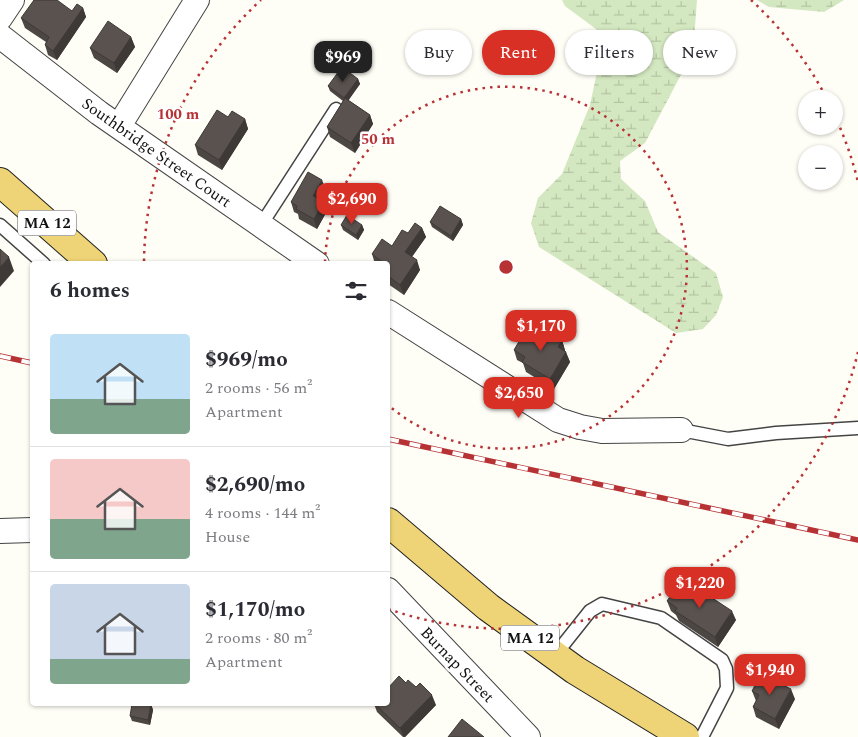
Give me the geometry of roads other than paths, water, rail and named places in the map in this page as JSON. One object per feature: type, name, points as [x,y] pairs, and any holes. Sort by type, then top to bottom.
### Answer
[{"type":"main road","name":"MA 12","points":[[0,182],[90,261]]},
{"type":"main road","name":"MA 12","points":[[390,524],[488,607],[575,670],[685,737]]},
{"type":"street","points":[[0,18],[12,0]]},
{"type":"street","points":[[119,126],[197,0]]},
{"type":"street","name":"Southbridge Street Court","points":[[0,36],[99,113],[313,261]]},
{"type":"street","points":[[390,313],[558,420],[602,431],[681,430]]},
{"type":"street","points":[[0,531],[30,530]]},
{"type":"street","name":"Burnap Street","points":[[390,592],[528,737]]},
{"type":"lane","points":[[261,225],[336,109]]},
{"type":"lane","points":[[0,225],[41,261]]},
{"type":"lane","points":[[681,430],[728,439],[776,433],[858,428]]},
{"type":"lane","points":[[555,655],[590,611],[602,604],[661,618],[722,660],[726,668],[727,688],[702,737]]},
{"type":"railway","points":[[0,356],[30,363]]},
{"type":"railway","points":[[390,439],[858,540]]}]
